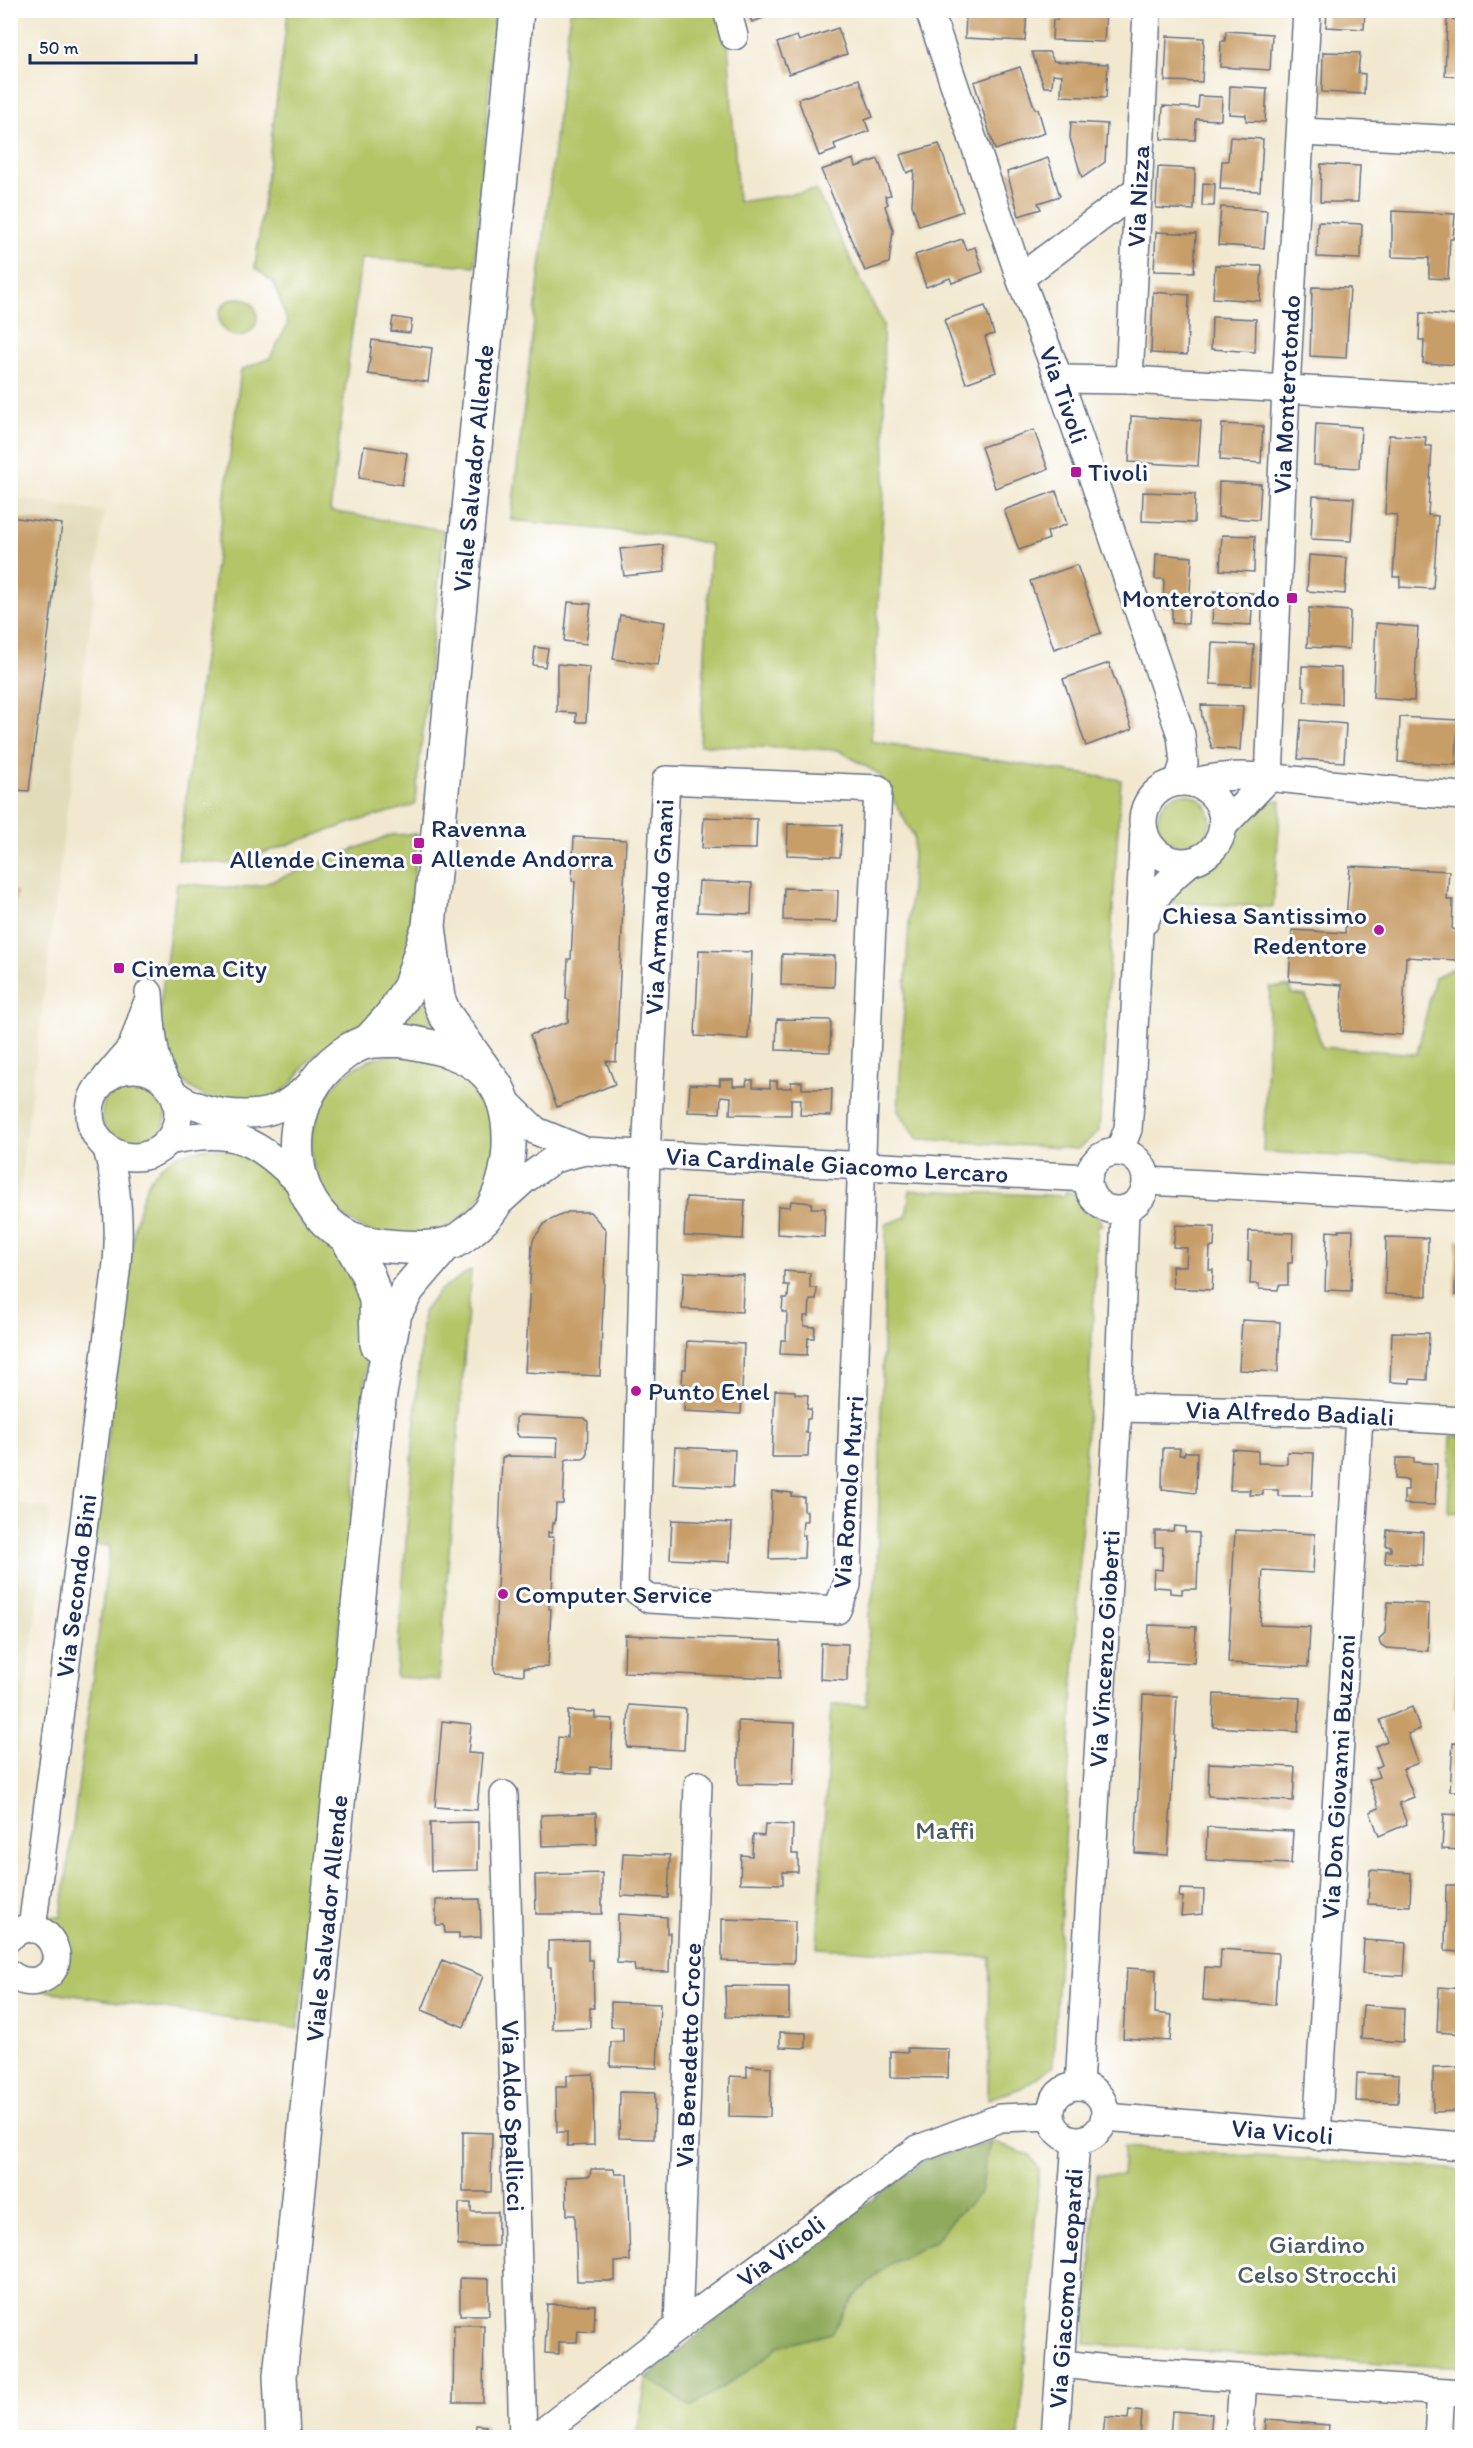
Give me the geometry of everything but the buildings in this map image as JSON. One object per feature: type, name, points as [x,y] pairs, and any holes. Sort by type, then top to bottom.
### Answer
[{"type":"main road","name":"Viale Salvador Allende","points":[[368,1042],[392,1015],[410,986],[429,926],[517,10]]},
{"type":"main road","name":"Viale Salvador Allende","points":[[429,926],[438,998],[444,1013],[486,1072]]},
{"type":"main road","points":[[399,1040],[431,1046],[460,1055],[486,1072],[504,1100],[508,1132],[507,1162],[492,1209],[463,1236],[445,1245],[411,1248],[376,1244],[346,1236],[328,1222],[314,1206],[303,1186],[295,1150],[299,1114],[315,1081],[347,1051],[368,1042],[399,1040]]},
{"type":"main road","name":"Viale Salvador Allende","points":[[346,1236],[368,1275],[376,1300],[379,1399]]},
{"type":"main road","name":"Viale Salvador Allende","points":[[283,2438],[280,2376],[379,1399],[395,1313],[408,1288],[445,1245]]},
{"type":"street","name":"Via Tivoli","points":[[929,10],[1020,278],[1059,379],[1181,735],[1186,783]]},
{"type":"street","name":"Via Nizza","points":[[1129,380],[1147,10]]},
{"type":"street","name":"Via Monterotondo","points":[[1269,778],[1286,389],[1307,10]]},
{"type":"street","points":[[1301,132],[1462,140]]},
{"type":"street","points":[[1020,278],[1137,190]]},
{"type":"street","points":[[1059,379],[1129,380],[1462,399]]},
{"type":"street","points":[[1119,1152],[1128,1129],[1145,809],[1150,799],[1167,785],[1211,777],[1269,778],[1462,796]]},
{"type":"street","points":[[1223,826],[1269,778]]},
{"type":"street","name":"Via Armando Gnani","points":[[646,1155],[666,780],[878,789],[863,1166]]},
{"type":"street","points":[[1140,933],[1152,900],[1162,886],[1190,862],[1202,857],[1212,849],[1220,839],[1223,826],[1219,804],[1213,795],[1186,783]]},
{"type":"street","points":[[1144,831],[1156,852],[1166,858],[1190,862]]},
{"type":"street","points":[[164,1145],[175,1130],[178,1116],[177,1103],[153,1046],[149,993],[132,1047],[97,1088],[91,1100],[89,1114],[98,1139],[107,1149],[120,1155],[134,1157],[148,1155],[164,1145],[201,1134],[231,1137],[257,1145],[278,1161],[303,1186]]},
{"type":"street","points":[[106,1078],[127,1070],[149,1072],[162,1079],[172,1090],[193,1105],[220,1112],[247,1114],[277,1109],[315,1081]]},
{"type":"street","name":"Via Cardinale Giacomo Lercaro","points":[[504,1100],[536,1131],[585,1151],[1088,1178]]},
{"type":"street","name":"Via Secondo Bini","points":[[21,1933],[119,1241],[137,1176],[164,1145]]},
{"type":"street","name":"Via Secondo Bini","points":[[107,1149],[116,1178],[119,1241]]},
{"type":"street","name":"Via Cardinale Giacomo Lercaro","points":[[492,1209],[524,1180],[555,1159],[585,1151]]},
{"type":"street","points":[[1119,1152],[1128,1154],[1141,1165],[1147,1181],[1141,1199],[1134,1206],[1116,1211],[1098,1203],[1089,1187],[1088,1178],[1096,1162],[1102,1156],[1119,1152]]},
{"type":"street","name":"Via Romolo Murri","points":[[646,1155],[635,1589],[649,1599],[837,1610],[847,1585],[863,1166]]},
{"type":"street","points":[[1147,1181],[1462,1197]]},
{"type":"street","name":"Via Vincenzo Gioberti","points":[[1079,2086],[1118,1408],[1125,1210]]},
{"type":"street","name":"Via Alfredo Badiali","points":[[1118,1408],[1314,1412],[1462,1421]]},
{"type":"street","name":"Via Don Giovanni Buzzoni","points":[[1317,2136],[1359,1416]]},
{"type":"street","name":"Via Benedetto Croce","points":[[678,2326],[698,1785]]},
{"type":"street","name":"Via Aldo Spallicci","points":[[504,1795],[523,2438]]},
{"type":"street","points":[[10,1974],[23,1981],[40,1980],[53,1968],[57,1954],[51,1939],[46,1934],[21,1933]]},
{"type":"street","points":[[1079,2086],[1093,2091],[1100,2097],[1104,2104],[1105,2117],[1100,2130],[1093,2136],[1077,2141],[1059,2134],[1050,2116],[1054,2100],[1059,2092],[1079,2086]]},
{"type":"street","name":"Via Vicoli","points":[[535,2438],[678,2326],[918,2148],[1000,2118],[1050,2116]]},
{"type":"street","name":"Via Vicoli","points":[[1105,2117],[1462,2146]]},
{"type":"street","name":"Via Giacomo Leopardi","points":[[1055,2438],[1077,2141]]},
{"type":"street","points":[[1062,2364],[1452,2393],[1438,2438]]},
{"type":"street","points":[[1239,2438],[1243,2379]]},
{"type":"shaded area","points":[[11,498],[104,512],[11,1257]]},
{"type":"shaded area","points":[[10,1503],[51,1509],[11,1793]]},
{"type":"green space","points":[[288,11],[495,11],[475,266],[361,258],[330,511],[444,530],[415,805],[354,822],[231,864],[178,860],[241,370],[270,358],[288,324],[274,283],[255,268]]},
{"type":"green space","points":[[570,11],[720,11],[728,42],[738,202],[816,190],[883,324],[885,473],[871,741],[1121,780],[1099,1131],[1078,1149],[918,1139],[898,1111],[914,837],[879,774],[838,750],[700,745],[711,545],[679,537],[511,520]]},
{"type":"green space","points":[[238,298],[251,304],[257,317],[251,330],[238,336],[225,330],[219,317],[225,304]]},
{"type":"green space","points":[[1184,794],[1194,796],[1202,802],[1208,810],[1210,820],[1208,830],[1202,838],[1194,844],[1184,846],[1174,844],[1166,838],[1160,830],[1158,820],[1160,810],[1166,802],[1174,796]]},
{"type":"green space","points":[[1264,799],[1281,801],[1273,907],[1162,902],[1160,924],[1157,924],[1159,906],[1164,894],[1180,880],[1201,873],[1221,859],[1239,824],[1250,810]]},
{"type":"green space","points":[[417,834],[408,960],[401,983],[365,1023],[335,1039],[309,1060],[289,1087],[265,1102],[209,1099],[191,1088],[177,1075],[168,1060],[158,1021],[177,883],[235,888],[262,885],[391,835]]},
{"type":"green space","points":[[1462,964],[1462,1162],[1263,1152],[1270,987],[1291,987],[1291,994],[1306,996],[1322,1047],[1417,1054],[1435,977]]},
{"type":"green space","points":[[421,983],[445,1040],[393,1032]]},
{"type":"green space","points":[[403,1054],[421,1055],[438,1061],[454,1069],[468,1081],[480,1095],[488,1111],[494,1128],[494,1164],[488,1181],[480,1197],[468,1211],[454,1223],[438,1231],[421,1237],[403,1238],[385,1237],[368,1231],[352,1223],[338,1211],[326,1197],[318,1181],[312,1164],[311,1146],[312,1128],[318,1111],[326,1095],[338,1081],[352,1069],[368,1061],[385,1055]]},
{"type":"green space","points":[[134,1082],[152,1087],[157,1091],[161,1096],[166,1114],[161,1132],[157,1137],[152,1141],[134,1146],[116,1141],[111,1137],[107,1132],[102,1114],[107,1096],[111,1091],[116,1087]]},
{"type":"green space","points":[[206,1148],[239,1151],[277,1178],[301,1223],[336,1254],[353,1278],[365,1308],[368,1353],[298,2029],[40,1990],[45,1916],[61,1917],[110,1546],[93,1544],[138,1210],[144,1191],[161,1166],[174,1157]]},
{"type":"green space","name":"Maffi","points":[[910,1190],[1065,1196],[1066,1191],[1078,1196],[1087,1204],[1103,1225],[1098,1225],[1097,1238],[1053,2066],[1021,2088],[988,2099],[990,1957],[817,1948],[831,1705],[867,1705],[869,1612],[877,1574],[886,1224],[906,1217]]},
{"type":"green space","points":[[471,1270],[439,1680],[396,1677],[423,1312],[440,1290]]},
{"type":"green space","points":[[1451,1436],[1462,1436],[1462,1513],[1448,1512]]},
{"type":"green space","points":[[992,2142],[1029,2155],[1039,2169],[1019,2437],[636,2438],[647,2377],[783,2266],[927,2159]]},
{"type":"green space","points":[[992,2142],[986,2160],[981,2193],[957,2215],[935,2241],[886,2266],[854,2297],[831,2333],[779,2347],[747,2372],[691,2407],[647,2377],[783,2266],[927,2159]]},
{"type":"green space","name":"Giardino Celso Strocchi","points":[[1124,2147],[1462,2170],[1462,2368],[1085,2344],[1097,2174],[1122,2176]]},
{"type":"place","name":"Tivoli","points":[[1076,472]]},
{"type":"place","name":"Monterotondo","points":[[1292,598]]},
{"type":"place","name":"Ravenna Allende Andorra","points":[[419,843]]},
{"type":"place","name":"Allende Cinema","points":[[417,859]]},
{"type":"place","name":"Chiesa Santissimo Redentore","points":[[1379,930]]},
{"type":"place","name":"Cinema City","points":[[119,968]]},
{"type":"place","name":"Punto Enel","points":[[636,1391]]},
{"type":"place","name":"Computer Service","points":[[503,1594]]}]
